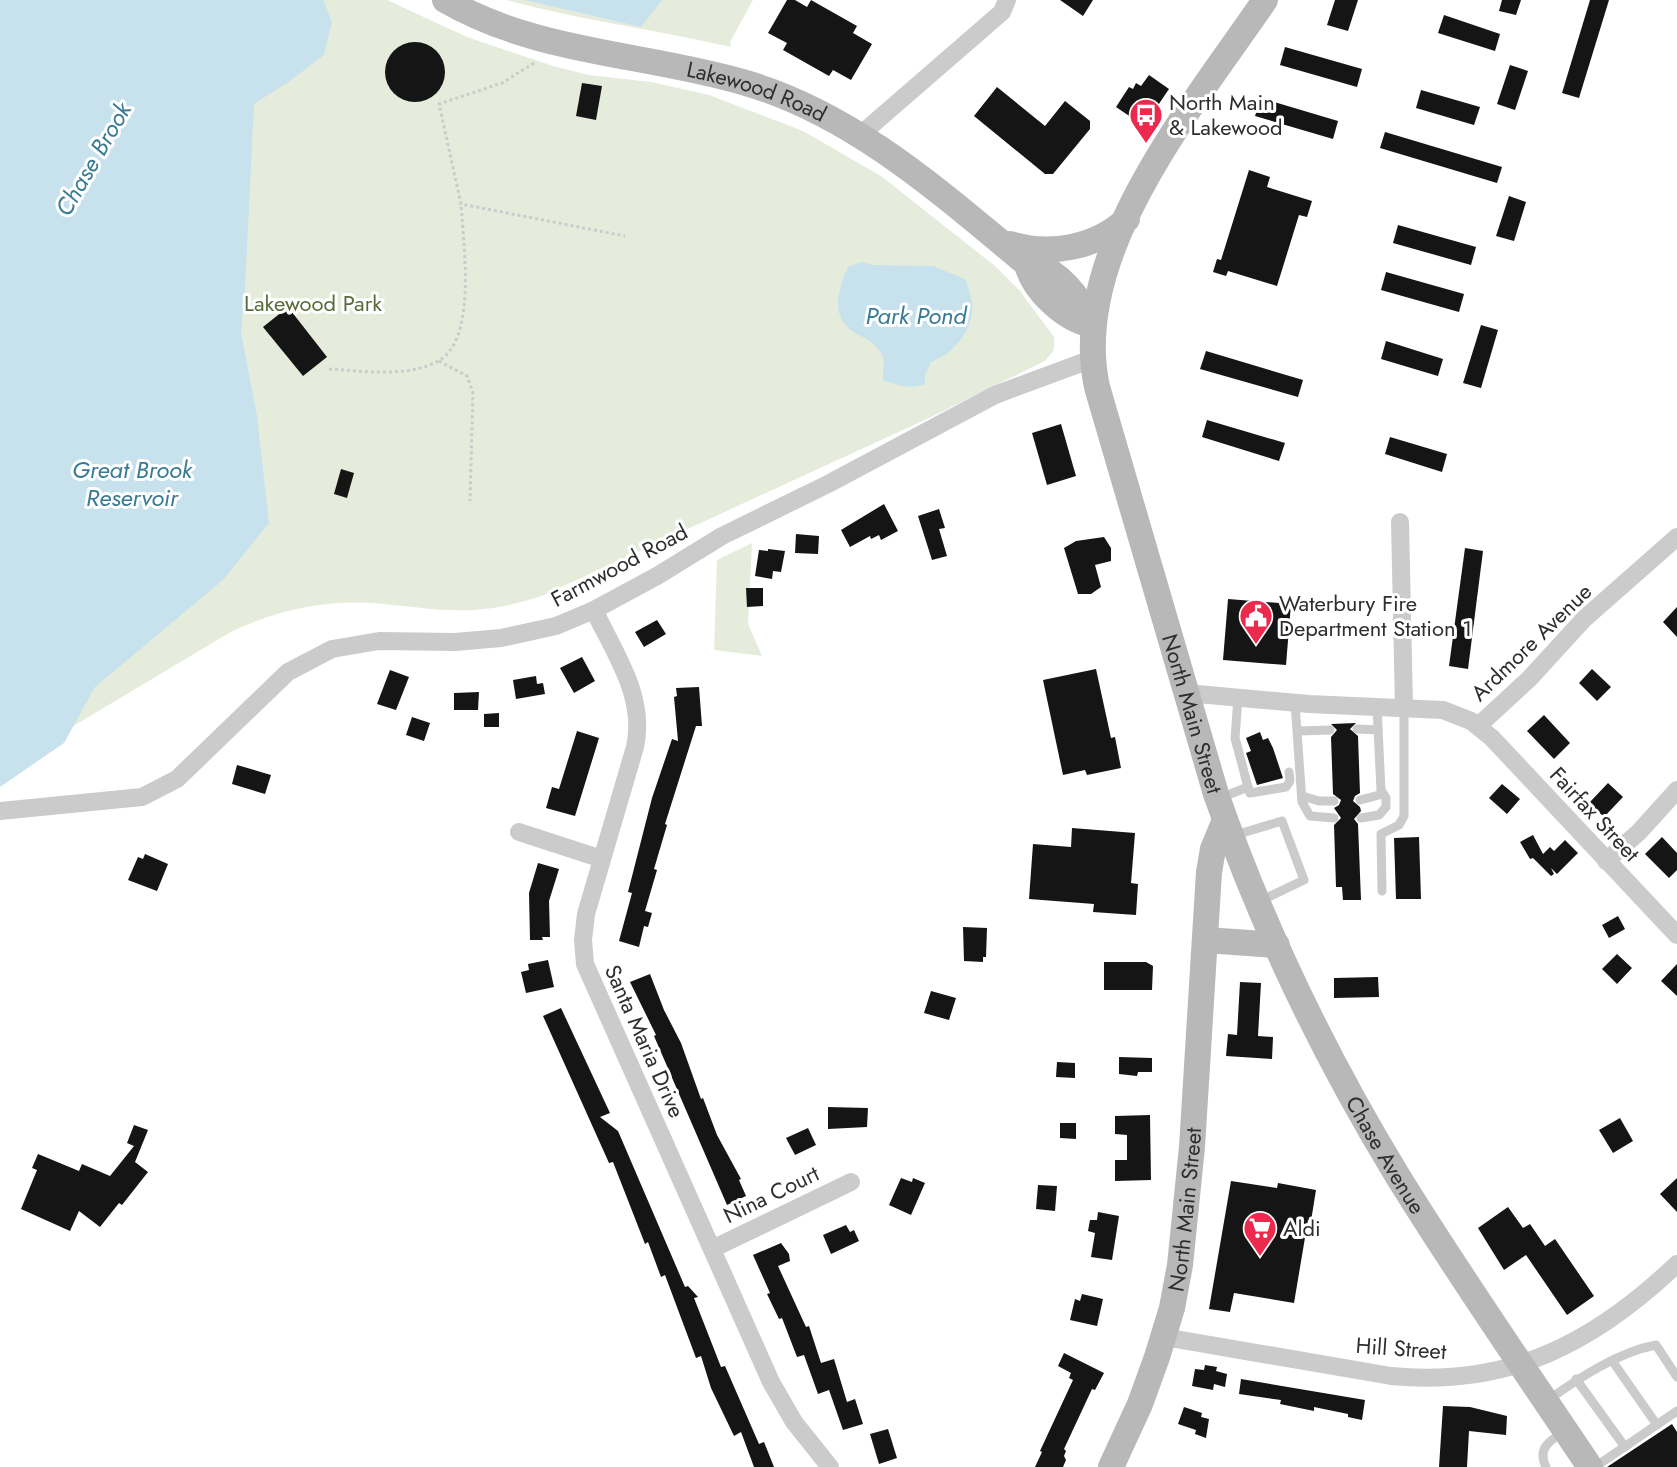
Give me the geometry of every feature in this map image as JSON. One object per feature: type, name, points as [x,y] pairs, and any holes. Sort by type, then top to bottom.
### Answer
[{"type":"main road","name":"Lakewood Road","points":[[445,0],[498,26],[546,41],[706,73],[755,86],[800,104],[859,135],[904,166],[1028,264],[1044,268],[1067,286],[1083,304],[1092,325]]},
{"type":"main road","name":"North Main Street","points":[[1111,1467],[1140,1404],[1164,1337],[1177,1287],[1186,1217],[1211,860],[1224,818],[1097,387],[1092,359],[1092,325],[1103,274],[1148,176],[1178,125],[1264,0]]},
{"type":"main road","points":[[993,236],[1021,247],[1063,248],[1104,237],[1127,219]]},
{"type":"main road","name":"Chase Avenue","points":[[1224,818],[1277,945],[1367,1124],[1431,1229],[1590,1467]]},
{"type":"main road","points":[[1205,940],[1277,945]]},
{"type":"street","points":[[859,135],[1002,12],[1008,0]]},
{"type":"street","name":"Farmwood Road","points":[[0,811],[142,797],[177,779],[288,672],[332,649],[379,641],[455,642],[501,638],[556,626],[594,610],[657,576],[722,536],[828,484],[995,395],[1092,359]]},
{"type":"street","points":[[1400,522],[1404,708]]},
{"type":"street","name":"Ardmore Avenue","points":[[1186,693],[1295,703],[1443,710],[1461,716],[1478,726],[1530,678],[1584,619],[1677,537]]},
{"type":"street","name":"Santa Maria Drive","points":[[594,610],[632,689],[639,720],[635,747],[584,927],[585,964],[778,1396],[802,1434],[830,1467]]},
{"type":"street","name":"Fairfax Street","points":[[1478,726],[1677,935]]},
{"type":"street","points":[[1606,861],[1640,832],[1677,789]]},
{"type":"street","points":[[519,832],[602,859]]},
{"type":"street","name":"Nina Court","points":[[712,1250],[851,1182]]},
{"type":"street","name":"Hill Street","points":[[1164,1337],[1407,1377],[1463,1376],[1520,1363],[1563,1347],[1599,1328],[1637,1301],[1677,1264]]},
{"type":"lane","points":[[1238,698],[1235,738],[1250,793],[1286,787],[1290,781],[1289,772]]},
{"type":"lane","points":[[1295,703],[1302,796],[1310,816],[1334,818]]},
{"type":"lane","points":[[1361,818],[1378,815],[1386,807],[1380,790],[1377,706]]},
{"type":"lane","points":[[1382,891],[1381,834],[1399,825],[1404,816],[1404,708]]},
{"type":"lane","points":[[1357,729],[1378,730]]},
{"type":"lane","points":[[1298,731],[1330,730]]},
{"type":"lane","points":[[1224,818],[1248,787]]},
{"type":"lane","points":[[1360,800],[1383,794]]},
{"type":"lane","points":[[1302,796],[1319,801],[1334,801]]},
{"type":"lane","points":[[1224,818],[1282,821],[1304,880],[1258,902]]},
{"type":"lane","points":[[1546,1401],[1576,1379],[1642,1348],[1656,1345],[1677,1377]]},
{"type":"lane","points":[[1613,1362],[1657,1425]]},
{"type":"lane","points":[[1576,1379],[1625,1447]]},
{"type":"lane","points":[[1595,1467],[1677,1411]]},
{"type":"lane","points":[[1546,1467],[1542,1459],[1547,1442],[1565,1430]]},
{"type":"path","points":[[329,369],[395,370],[439,361],[454,344],[462,324],[464,280],[460,204],[439,104],[502,84],[534,63]]},
{"type":"path","points":[[460,204],[625,236]]},
{"type":"path","points":[[439,361],[467,376],[473,393],[470,501]]},
{"type":"green space","name":"Lakewood Park","points":[[0,0],[387,0],[467,37],[553,66],[589,75],[651,82],[709,95],[803,131],[881,176],[995,266],[1020,291],[1054,337],[1054,350],[1045,361],[929,418],[544,595],[508,605],[472,610],[371,603],[335,603],[281,613],[246,625],[0,770]]},
{"type":"green space","points":[[506,0],[753,0],[730,42],[731,47]]},
{"type":"green space","points":[[752,543],[748,624],[762,656],[714,650],[717,560]]},
{"type":"water","name":"Great Brook Reservoir","points":[[0,0],[323,0],[332,22],[324,55],[290,81],[254,104],[241,332],[257,416],[269,523],[223,580],[95,687],[64,743],[0,787]]},
{"type":"water","points":[[525,0],[662,0],[641,27]]},
{"type":"water","name":"Park Pond","points":[[861,262],[873,265],[933,266],[965,279],[972,302],[970,322],[955,346],[948,353],[931,362],[925,375],[925,384],[909,387],[883,380],[884,359],[879,350],[849,329],[843,322],[838,305],[841,286],[848,267]]},
{"type":"building","points":[[787,0],[795,0],[807,7],[811,0],[857,26],[853,33],[872,44],[851,80],[833,70],[829,76],[783,50],[787,43],[768,33]]},
{"type":"building","points":[[1060,0],[1093,0],[1083,16]]},
{"type":"building","points":[[1335,0],[1358,0],[1348,31],[1327,25]]},
{"type":"building","points":[[1502,0],[1521,0],[1516,15],[1499,11]]},
{"type":"building","points":[[1590,0],[1609,0],[1579,98],[1562,93]]},
{"type":"building","points":[[1444,15],[1500,34],[1495,51],[1438,33]]},
{"type":"building","points":[[415,42],[432,47],[440,55],[445,72],[440,89],[432,97],[415,102],[398,97],[390,89],[385,72],[390,55],[398,47]]},
{"type":"building","points":[[1285,47],[1362,69],[1357,87],[1280,65]]},
{"type":"building","points":[[1510,65],[1528,71],[1515,110],[1497,104]]},
{"type":"building","points":[[1149,75],[1169,89],[1144,126],[1116,107],[1129,87],[1133,89],[1136,83],[1141,86]]},
{"type":"building","points":[[582,83],[602,86],[596,120],[576,116]]},
{"type":"building","points":[[997,87],[1045,126],[1065,101],[1090,121],[1090,129],[1053,174],[1045,174],[974,116]]},
{"type":"building","points":[[1421,90],[1480,107],[1474,125],[1416,108]]},
{"type":"building","points":[[1261,98],[1338,121],[1333,139],[1255,116]]},
{"type":"building","points":[[1385,132],[1502,167],[1497,183],[1380,148]]},
{"type":"building","points":[[1249,170],[1270,177],[1267,187],[1312,201],[1307,217],[1299,215],[1277,286],[1228,271],[1226,276],[1213,272],[1217,259],[1221,260]]},
{"type":"building","points":[[1509,196],[1526,202],[1514,241],[1496,236]]},
{"type":"building","points":[[1398,225],[1476,247],[1471,265],[1393,243]]},
{"type":"building","points":[[1386,272],[1464,294],[1459,312],[1381,290]]},
{"type":"building","points":[[288,307],[327,357],[303,376],[263,327]]},
{"type":"building","points":[[1481,325],[1498,330],[1481,388],[1463,383]]},
{"type":"building","points":[[1386,341],[1443,359],[1438,376],[1381,359]]},
{"type":"building","points":[[1206,351],[1303,380],[1298,397],[1200,369]]},
{"type":"building","points":[[1207,420],[1285,443],[1279,461],[1202,437]]},
{"type":"building","points":[[1061,424],[1076,476],[1047,485],[1032,433]]},
{"type":"building","points":[[1390,437],[1447,454],[1442,472],[1385,454]]},
{"type":"building","points":[[341,469],[354,473],[347,498],[334,494]]},
{"type":"building","points":[[884,504],[898,531],[881,540],[879,535],[871,539],[870,536],[850,547],[841,530]]},
{"type":"building","points":[[939,509],[945,528],[939,529],[947,556],[932,560],[918,516]]},
{"type":"building","points":[[796,534],[819,536],[818,554],[795,553]]},
{"type":"building","points":[[1104,537],[1111,548],[1111,561],[1095,565],[1101,587],[1091,594],[1078,594],[1064,548],[1076,541]]},
{"type":"building","points":[[1465,548],[1483,551],[1468,669],[1449,666]]},
{"type":"building","points":[[768,549],[785,551],[781,572],[773,571],[772,579],[755,576],[759,550],[768,551]]},
{"type":"building","points":[[746,588],[763,588],[763,606],[747,607]]},
{"type":"building","name":"Waterbury Fire Department Station 1","points":[[1228,599],[1291,604],[1286,665],[1223,660]]},
{"type":"building","points":[[1677,607],[1677,637],[1663,622]]},
{"type":"building","points":[[657,620],[666,634],[644,647],[635,632]]},
{"type":"building","points":[[582,657],[595,681],[574,693],[560,668]]},
{"type":"building","points":[[1096,669],[1111,738],[1115,737],[1121,768],[1087,775],[1085,770],[1063,775],[1043,680]]},
{"type":"building","points":[[1592,669],[1611,687],[1597,701],[1579,683]]},
{"type":"building","points":[[390,670],[409,677],[396,710],[377,704]]},
{"type":"building","points":[[536,676],[537,684],[543,683],[545,694],[516,699],[513,680]]},
{"type":"building","points":[[699,687],[702,726],[696,726],[665,824],[667,825],[654,869],[657,870],[645,911],[652,913],[648,927],[644,926],[639,947],[619,941],[632,893],[628,892],[652,798],[672,739],[678,741],[674,697],[677,696],[676,688]]},
{"type":"building","points":[[479,692],[478,710],[454,710],[454,693]]},
{"type":"building","points":[[499,713],[499,727],[484,727],[484,714]]},
{"type":"building","points":[[1544,715],[1570,743],[1554,759],[1527,731]]},
{"type":"building","points":[[412,717],[430,723],[424,741],[406,735]]},
{"type":"building","points":[[1356,723],[1350,729],[1358,736],[1360,793],[1353,801],[1361,811],[1354,819],[1358,824],[1361,900],[1343,900],[1342,887],[1336,887],[1334,825],[1341,818],[1334,808],[1341,800],[1333,794],[1331,737],[1337,730],[1331,724]]},
{"type":"building","points":[[577,731],[599,738],[575,816],[546,808],[552,787],[559,789]]},
{"type":"building","points":[[1260,732],[1263,740],[1268,738],[1273,748],[1283,778],[1257,785],[1246,753],[1251,751],[1246,738]]},
{"type":"building","points":[[237,765],[271,775],[265,794],[232,784]]},
{"type":"building","points":[[1608,783],[1623,797],[1604,817],[1589,803]]},
{"type":"building","points":[[1502,784],[1520,799],[1507,814],[1489,798]]},
{"type":"building","points":[[1072,828],[1135,833],[1131,883],[1138,884],[1136,915],[1093,912],[1094,904],[1029,899],[1033,844],[1071,847]]},
{"type":"building","points":[[1533,835],[1543,854],[1550,847],[1554,851],[1565,840],[1578,853],[1557,874],[1551,868],[1554,874],[1551,876],[1533,858],[1530,859],[1520,842]]},
{"type":"building","points":[[1419,837],[1421,899],[1396,899],[1394,838]]},
{"type":"building","points":[[1662,837],[1677,853],[1677,870],[1669,878],[1645,854]]},
{"type":"building","points":[[145,854],[168,864],[157,891],[128,880],[138,857],[143,859]]},
{"type":"building","points":[[538,863],[559,869],[549,901],[550,937],[542,937],[543,940],[530,940],[529,893]]},
{"type":"building","points":[[1618,916],[1625,929],[1609,938],[1602,925]]},
{"type":"building","points":[[963,927],[987,928],[986,957],[983,957],[983,962],[964,961]]},
{"type":"building","points":[[1617,954],[1632,968],[1617,984],[1602,969]]},
{"type":"building","points":[[548,960],[554,987],[526,993],[521,972],[529,970],[528,964]]},
{"type":"building","points":[[1104,962],[1146,962],[1153,966],[1152,990],[1104,990]]},
{"type":"building","points":[[1677,964],[1677,996],[1661,981]]},
{"type":"building","points":[[650,974],[664,1010],[681,1043],[701,1099],[703,1098],[717,1135],[741,1179],[739,1180],[746,1196],[727,1205],[654,1036],[656,1035],[630,982]]},
{"type":"building","points":[[1378,977],[1379,997],[1334,998],[1334,978]]},
{"type":"building","points":[[1240,982],[1261,983],[1258,1036],[1273,1037],[1272,1059],[1226,1056],[1228,1034],[1237,1035]]},
{"type":"building","points":[[931,991],[956,998],[949,1020],[924,1013]]},
{"type":"building","points":[[561,1008],[610,1113],[600,1117],[618,1131],[685,1287],[688,1286],[698,1297],[694,1298],[721,1367],[725,1366],[759,1444],[764,1442],[774,1467],[754,1467],[741,1432],[734,1436],[711,1388],[701,1356],[696,1358],[665,1275],[661,1277],[648,1242],[645,1244],[613,1162],[609,1163],[543,1016]]},
{"type":"building","points":[[1119,1057],[1152,1058],[1152,1072],[1138,1072],[1137,1076],[1119,1074]]},
{"type":"building","points":[[1057,1062],[1075,1063],[1075,1078],[1056,1077]]},
{"type":"building","points":[[828,1107],[868,1108],[867,1127],[828,1129]]},
{"type":"building","points":[[1150,1115],[1151,1180],[1115,1181],[1115,1160],[1127,1160],[1127,1135],[1115,1134],[1115,1116]]},
{"type":"building","points":[[1620,1118],[1633,1141],[1613,1153],[1599,1130]]},
{"type":"building","points":[[1060,1123],[1076,1123],[1076,1139],[1060,1138]]},
{"type":"building","points":[[134,1125],[148,1130],[135,1162],[148,1172],[122,1205],[119,1203],[100,1227],[79,1211],[70,1231],[21,1209],[37,1170],[32,1168],[38,1154],[79,1171],[82,1164],[110,1176],[134,1146],[127,1143]]},
{"type":"building","points":[[808,1128],[816,1145],[795,1155],[786,1138]]},
{"type":"building","points":[[901,1178],[912,1182],[913,1178],[925,1183],[911,1215],[889,1205]]},
{"type":"building","points":[[1677,1178],[1677,1212],[1660,1194]]},
{"type":"building","name":"Aldi","points":[[1231,1181],[1277,1188],[1278,1183],[1316,1190],[1311,1221],[1308,1220],[1294,1303],[1234,1293],[1230,1312],[1209,1309]]},
{"type":"building","points":[[1038,1185],[1057,1186],[1055,1211],[1036,1209]]},
{"type":"building","points":[[1508,1207],[1523,1228],[1530,1224],[1545,1246],[1555,1239],[1594,1296],[1567,1315],[1526,1255],[1504,1270],[1478,1228]]},
{"type":"building","points":[[1098,1212],[1119,1216],[1112,1260],[1091,1257],[1095,1233],[1088,1231],[1090,1220],[1097,1220]]},
{"type":"building","points":[[846,1225],[850,1232],[854,1230],[859,1241],[831,1254],[823,1235]]},
{"type":"building","points":[[781,1243],[789,1254],[790,1261],[778,1266],[806,1327],[809,1326],[821,1363],[834,1359],[847,1402],[855,1399],[863,1424],[843,1430],[829,1390],[818,1394],[804,1355],[797,1357],[782,1318],[779,1319],[767,1294],[770,1293],[753,1255]]},
{"type":"building","points":[[1082,1294],[1103,1299],[1097,1326],[1070,1320],[1075,1299],[1080,1301]]},
{"type":"building","points":[[1064,1353],[1104,1373],[1095,1390],[1092,1389],[1064,1449],[1066,1460],[1063,1467],[1035,1467],[1042,1452],[1040,1451],[1073,1380],[1069,1378],[1071,1373],[1058,1366]]},
{"type":"building","points":[[1205,1365],[1217,1367],[1216,1371],[1227,1374],[1225,1387],[1214,1384],[1213,1390],[1192,1386],[1195,1369],[1204,1370]]},
{"type":"building","points":[[1241,1379],[1365,1400],[1362,1420],[1348,1417],[1348,1414],[1314,1407],[1314,1411],[1280,1404],[1281,1400],[1239,1394]]},
{"type":"building","points":[[1443,1406],[1470,1407],[1507,1416],[1506,1435],[1469,1431],[1467,1467],[1439,1467]]},
{"type":"building","points":[[1184,1407],[1202,1413],[1201,1417],[1209,1419],[1206,1438],[1195,1434],[1196,1430],[1178,1424]]},
{"type":"building","points":[[1672,1424],[1677,1432],[1677,1467],[1607,1467]]},
{"type":"building","points":[[888,1429],[897,1458],[879,1464],[870,1434]]},
{"type":"place","name":"North Main & Lakewood","points":[[1146,144]]},
{"type":"place","name":"Waterbury Fire Department Station 1","points":[[1256,645]]},
{"type":"place","name":"Aldi","points":[[1260,1257]]},
{"type":"water label","name":"Chase Brook","points":[[93,159]]}]
